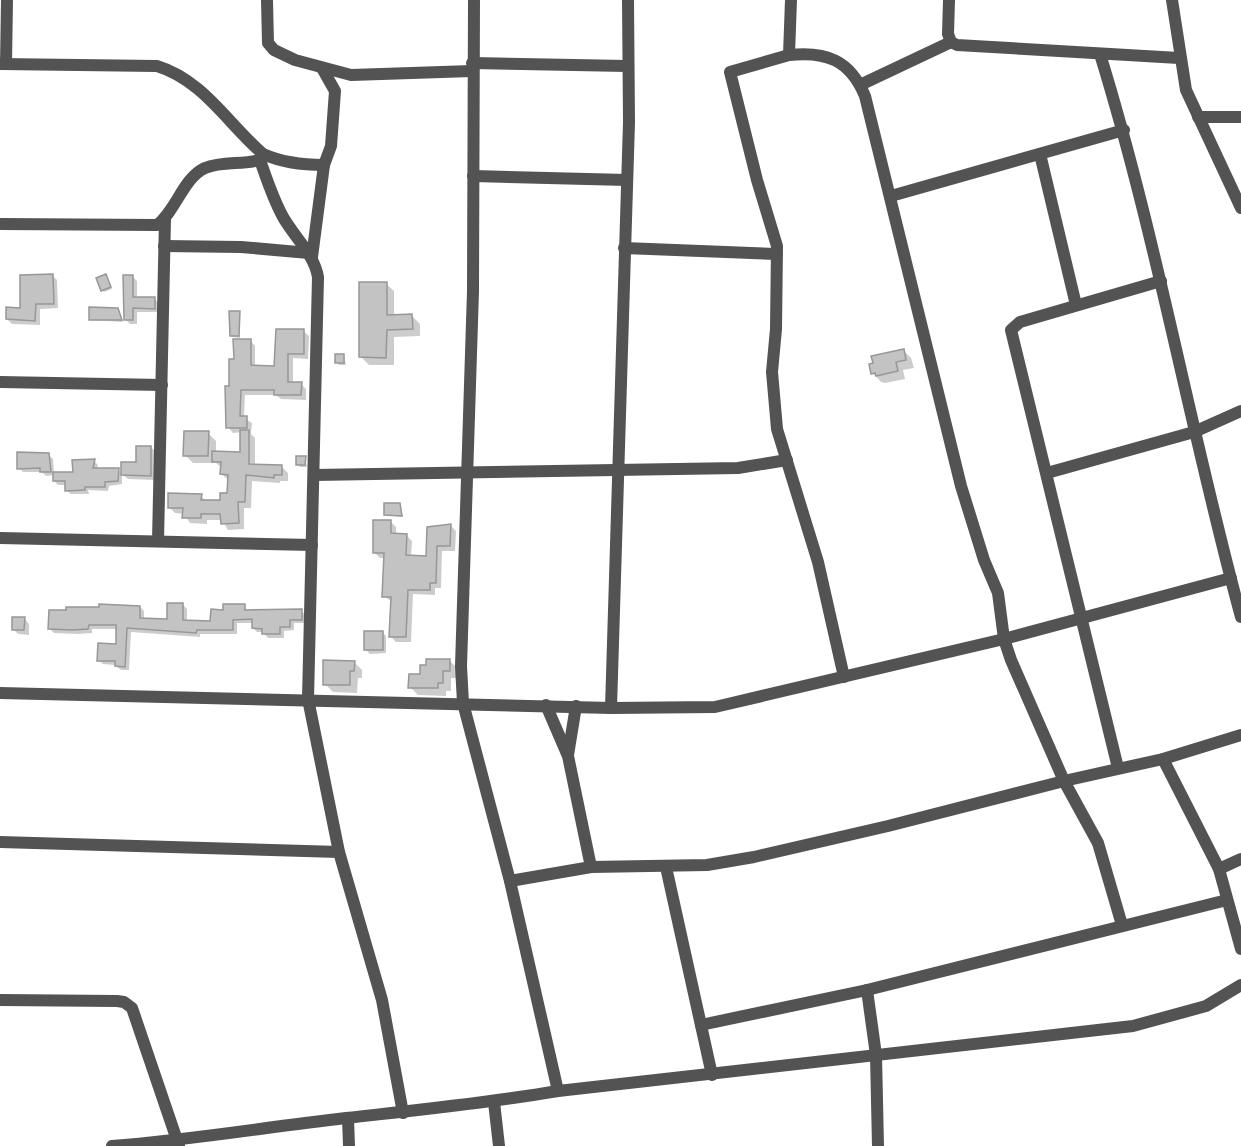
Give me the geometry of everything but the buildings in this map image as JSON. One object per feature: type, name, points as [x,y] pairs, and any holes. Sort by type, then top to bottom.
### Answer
[{"type":"street","points":[[7,0],[3,64],[157,66],[173,71],[189,81],[262,157],[267,180],[279,210],[294,236],[310,255],[318,277],[308,699],[339,852],[382,1000],[402,1113]]},
{"type":"street","points":[[267,0],[268,43],[274,50],[295,60],[351,75],[472,67],[627,66]]},
{"type":"street","points":[[474,0],[469,474],[461,666],[463,703],[510,881],[558,1092]]},
{"type":"street","points":[[610,708],[627,180],[628,0]]},
{"type":"street","points":[[789,55],[791,0]]},
{"type":"street","points":[[949,0],[948,34],[951,42]]},
{"type":"street","points":[[1172,0],[1179,58],[1186,90],[1241,208]]},
{"type":"street","points":[[860,85],[889,69],[951,42],[974,48],[1179,58]]},
{"type":"street","points":[[1100,54],[1124,130],[1161,281],[1194,432],[1241,617]]},
{"type":"street","points":[[844,676],[819,562],[777,429],[773,404],[777,254],[730,72],[789,55],[823,55],[840,61],[850,70],[860,85],[871,115],[962,486],[984,560],[998,593],[1004,639],[1029,706],[1064,781],[1098,843],[1122,925]]},
{"type":"street","points":[[310,255],[324,165],[331,146],[335,91],[322,68]]},
{"type":"street","points":[[335,91],[351,75]]},
{"type":"street","points":[[1198,117],[1241,117]]},
{"type":"street","points":[[891,196],[1124,130]]},
{"type":"street","points":[[1040,154],[1076,305]]},
{"type":"street","points":[[0,224],[146,227],[157,225],[165,219],[199,171],[220,164],[243,165],[262,157],[324,165]]},
{"type":"street","points":[[243,165],[267,180]]},
{"type":"street","points":[[473,176],[627,180]]},
{"type":"street","points":[[158,541],[165,219]]},
{"type":"street","points":[[164,246],[241,247],[310,255]]},
{"type":"street","points":[[624,248],[777,254]]},
{"type":"street","points":[[1118,768],[1011,330],[1020,322],[1161,281]]},
{"type":"street","points":[[0,382],[162,385]]},
{"type":"street","points":[[1047,473],[1194,432],[1241,411]]},
{"type":"street","points":[[314,475],[738,468],[787,460]]},
{"type":"street","points":[[0,538],[312,546]]},
{"type":"street","points":[[0,693],[610,708],[715,707],[1004,639],[1231,578]]},
{"type":"street","points":[[546,705],[568,756],[591,867]]},
{"type":"street","points":[[568,756],[576,706]]},
{"type":"street","points":[[510,881],[591,867],[707,865],[810,845],[1064,781],[1163,759],[1241,735]]},
{"type":"street","points":[[1163,759],[1219,869],[1241,949]]},
{"type":"street","points":[[0,842],[339,852]]},
{"type":"street","points":[[1219,869],[1241,859]]},
{"type":"street","points":[[666,867],[712,1075]]},
{"type":"street","points":[[701,1025],[867,990],[1227,900]]},
{"type":"street","points":[[112,1146],[178,1143],[348,1118],[494,1102],[558,1092],[1133,1026],[1206,1006],[1241,985]]},
{"type":"street","points":[[867,990],[876,1055],[878,1146]]},
{"type":"street","points":[[0,1000],[128,1004],[132,1008],[178,1143]]},
{"type":"street","points":[[494,1102],[499,1146]]},
{"type":"street","points":[[348,1118],[349,1146]]}]
